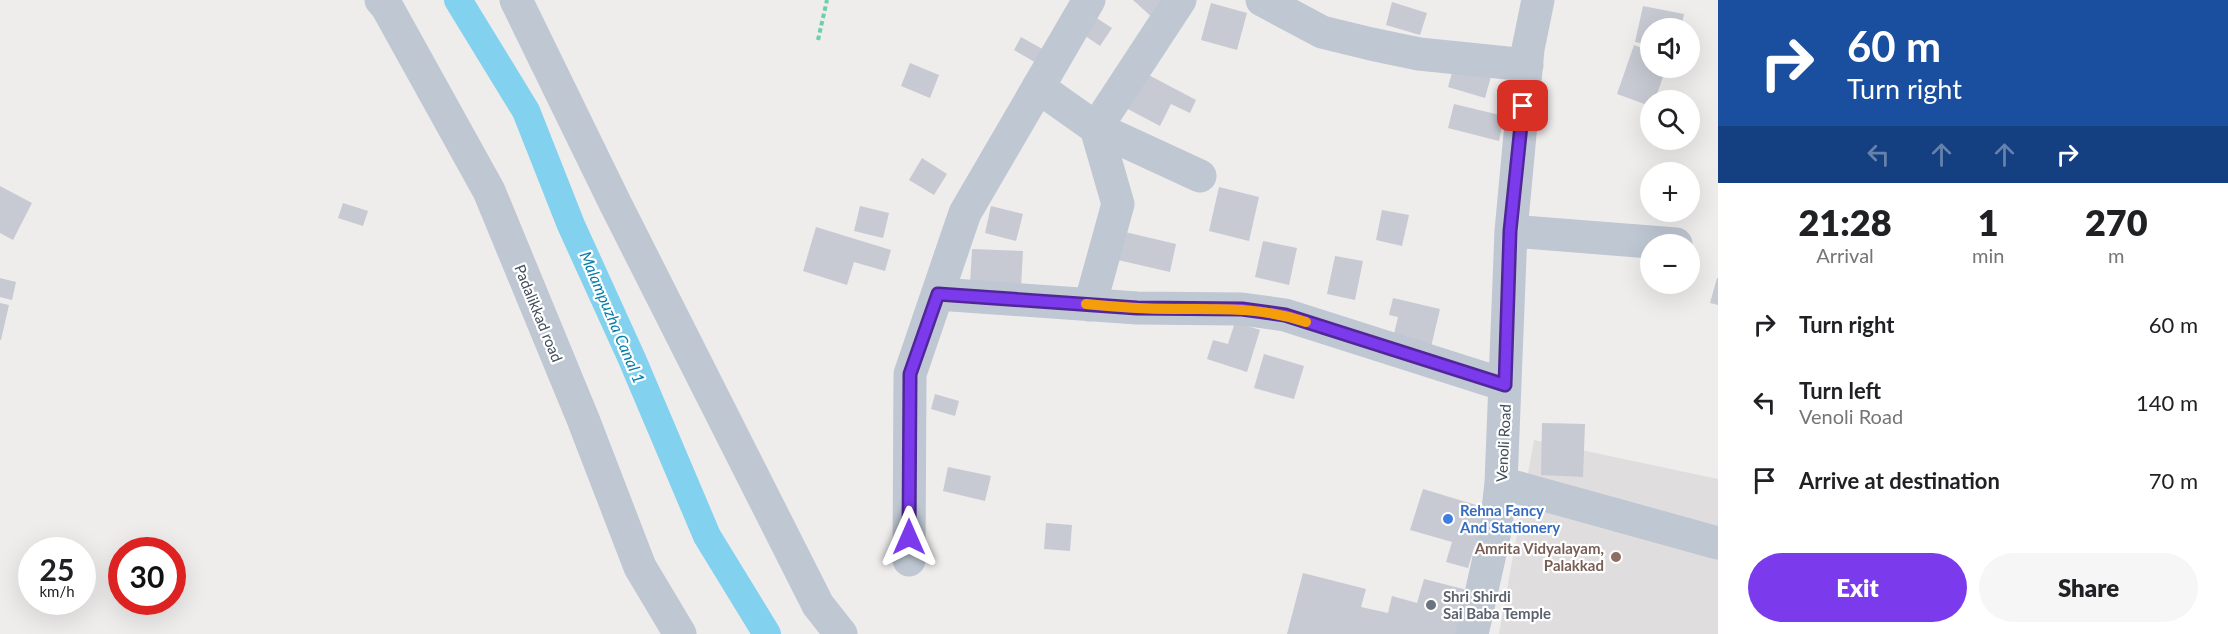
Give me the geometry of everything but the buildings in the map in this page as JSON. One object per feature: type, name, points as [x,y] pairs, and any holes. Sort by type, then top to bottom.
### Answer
[{"type":"street","name":"Padalikkad road","points":[[381,0],[489,191],[583,420],[640,567],[680,634]]},
{"type":"street","points":[[516,0],[615,203],[818,605],[841,634]]},
{"type":"street","points":[[909,560],[910,374],[965,213],[1089,0]]},
{"type":"street","points":[[1090,305],[1118,204],[1096,128],[1180,0]]},
{"type":"street","points":[[1262,0],[1322,32],[1419,54],[1527,65]]},
{"type":"street","name":"Venoli Road","points":[[1472,634],[1496,527],[1501,483],[1510,231],[1527,65],[1538,0]]},
{"type":"street","points":[[1038,87],[1096,128],[1200,177]]},
{"type":"street","points":[[1510,231],[1640,241]]},
{"type":"street","points":[[938,294],[1137,308],[1242,309],[1285,315],[1505,385]]},
{"type":"street","points":[[1501,483],[1718,543]]},
{"type":"path","points":[[818,40],[827,0]]},
{"type":"shaded area","name":"Amrita Vidyalayam, Palakkad","points":[[1534,440],[1718,479],[1718,634],[1499,634]]},
{"type":"waterway","name":"Malampuzha Canal 1","points":[[458,0],[526,111],[571,225],[632,359],[707,536],[767,634]]},
{"type":"slow traffic","points":[[1086,304],[1137,308],[1242,309],[1285,315],[1306,322]]},
{"type":"place","name":"Rehna Fancy And Stationery","points":[[1448,519]]},
{"type":"place","name":"Amrita Vidyalayam, Palakkad","points":[[1616,557]]},
{"type":"place","name":"Shri Shirdi Sai Baba Temple","points":[[1431,605]]},
{"type":"route","points":[[909,537],[910,374],[938,294],[1137,308],[1242,309],[1285,315],[1505,385],[1510,231],[1523,106]]}]
